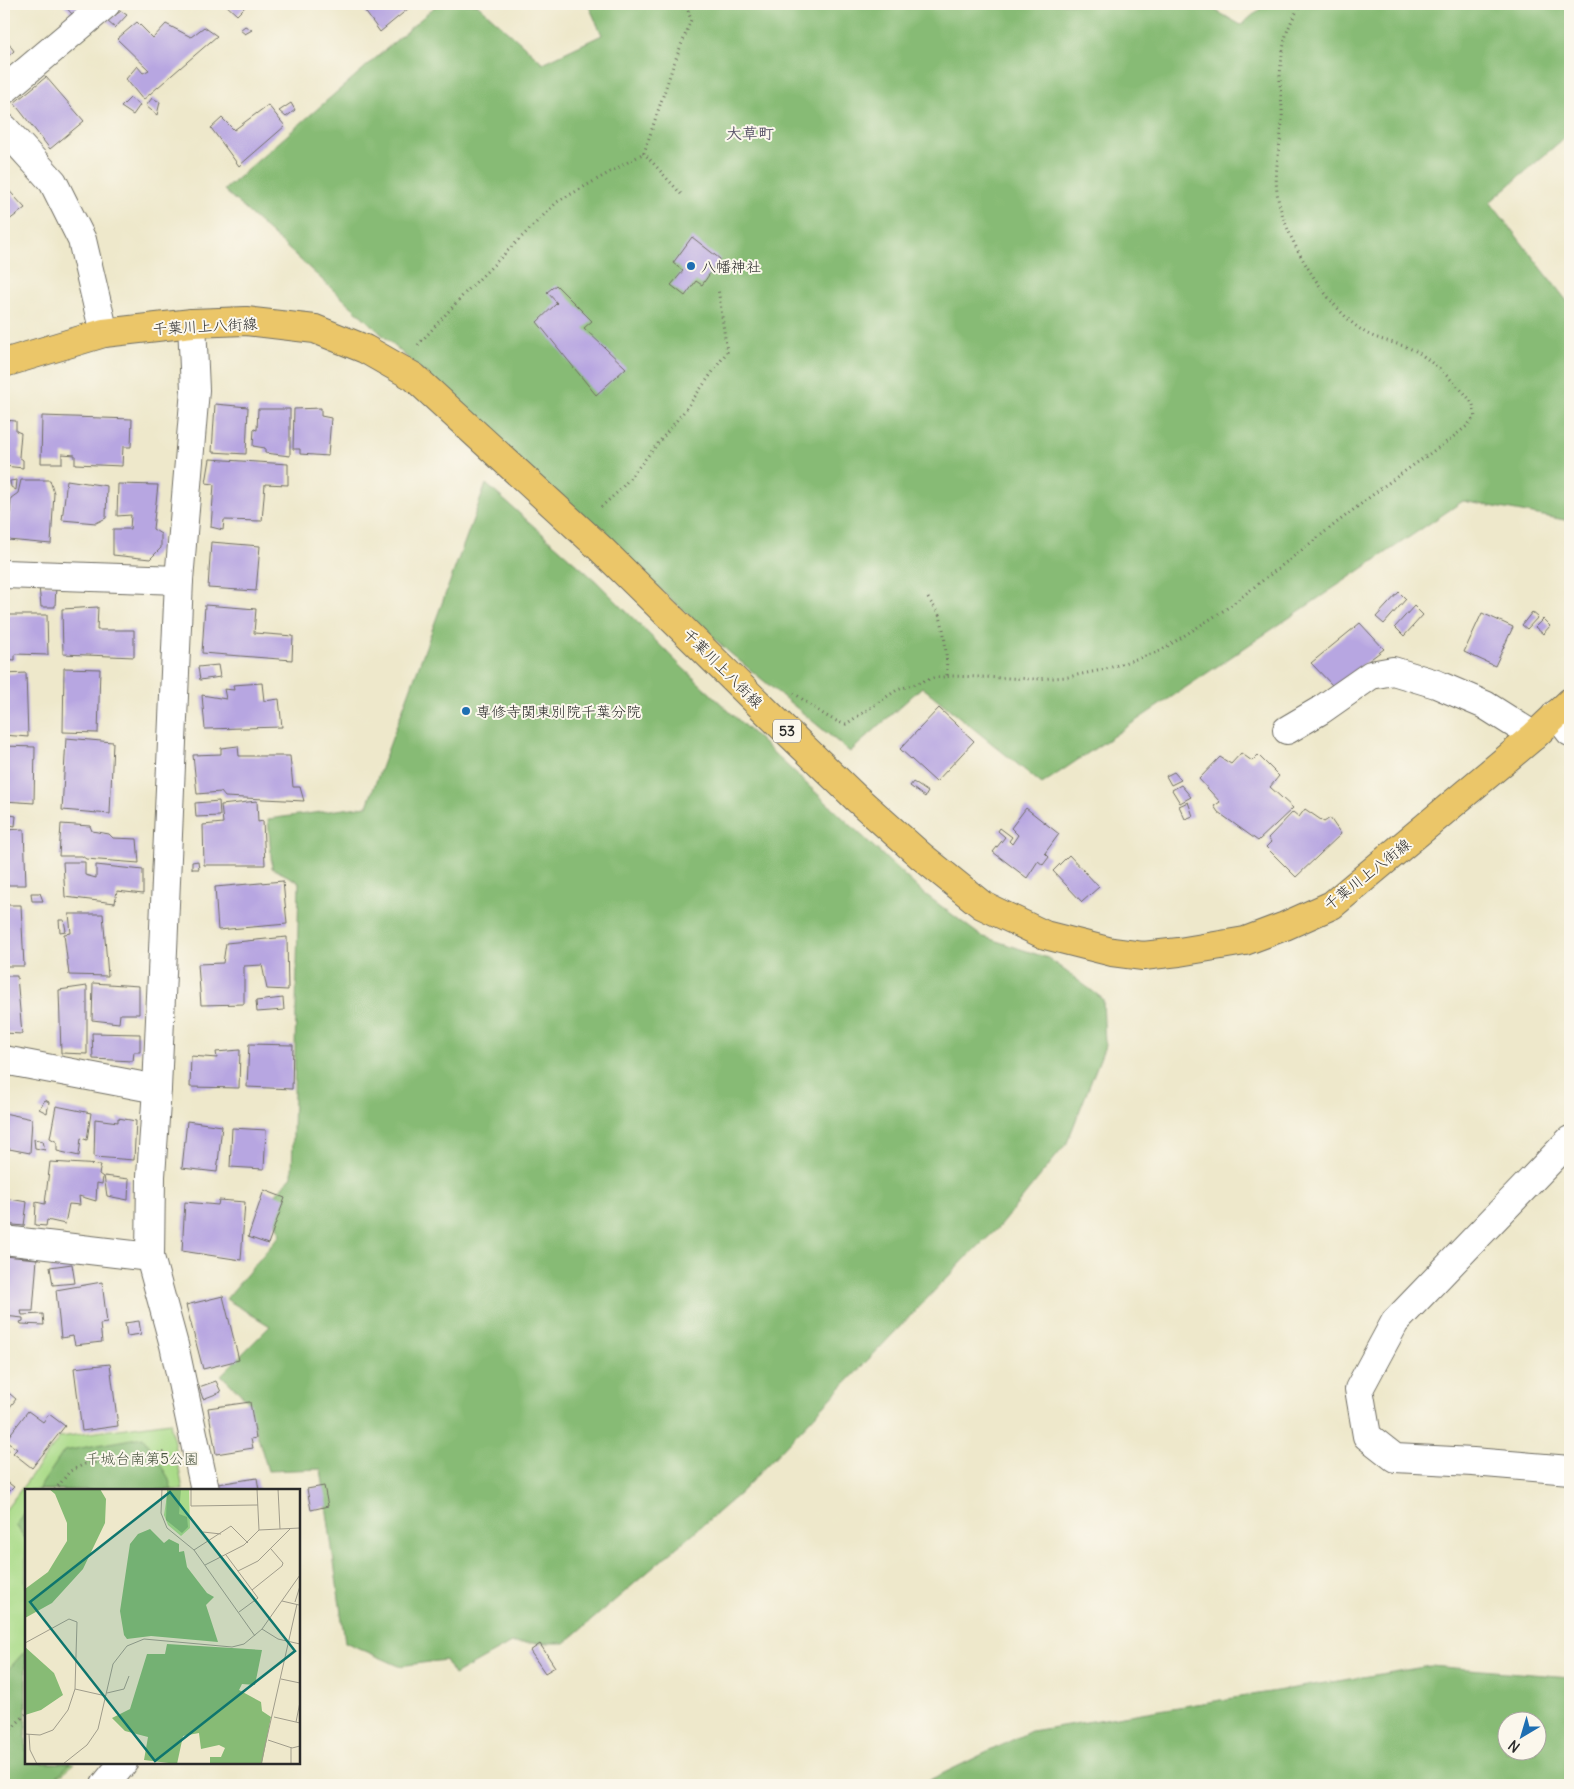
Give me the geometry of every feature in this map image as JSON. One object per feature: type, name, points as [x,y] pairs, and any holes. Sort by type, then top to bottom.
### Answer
[{"type":"main road","name":"千葉川上八街線","points":[[4,363],[104,333],[192,323],[246,321],[315,329],[365,348],[414,377],[600,548],[855,797],[921,856],[982,905],[1045,935],[1112,952],[1143,956],[1245,941],[1332,905],[1534,736],[1566,716]]},
{"type":"street","points":[[4,90],[106,4]]},
{"type":"street","points":[[4,128],[53,182],[82,240],[104,333]]},
{"type":"street","points":[[192,323],[195,390],[179,580],[157,1089],[151,1176],[150,1257],[174,1345],[205,1489]]},
{"type":"street","points":[[4,574],[179,580]]},
{"type":"street","points":[[1287,730],[1321,710],[1371,675],[1393,671],[1436,684],[1485,705],[1534,736]]},
{"type":"street","points":[[4,1060],[157,1089]]},
{"type":"street","points":[[1570,1140],[1395,1322],[1359,1389],[1367,1436],[1395,1458],[1570,1470]]},
{"type":"street","points":[[4,1240],[150,1257]]},
{"type":"street","points":[[105,1785],[122,1764]]},
{"type":"path","points":[[397,368],[466,292],[557,202],[644,153],[672,66],[691,20],[686,4]]},
{"type":"path","points":[[794,693],[818,710],[846,724],[897,690],[932,678],[1036,680],[1068,677],[1106,668],[1160,651],[1226,609],[1384,486],[1468,426],[1475,416],[1472,404],[1458,387],[1418,352],[1380,340],[1365,332],[1348,319],[1315,278],[1293,242],[1282,213],[1277,191],[1282,119],[1280,76],[1288,29],[1302,4]]},
{"type":"path","points":[[644,153],[681,194]]},
{"type":"path","points":[[620,490],[686,409],[727,352],[718,288]]},
{"type":"path","points":[[928,598],[938,611],[946,654],[947,677]]},
{"type":"path","points":[[55,1489],[70,1472],[85,1464],[197,1448]]},
{"type":"path","points":[[4,1736],[25,1715]]},
{"type":"green space","points":[[438,4],[477,4],[543,63],[602,35],[588,4],[1204,4],[1241,25],[1266,4],[1570,4],[1570,133],[1490,202],[1570,305],[1570,521],[1463,501],[1042,784],[922,687],[850,752],[730,653],[224,190]]},
{"type":"green space","points":[[486,484],[597,582],[684,669],[921,891],[981,936],[1048,958],[1103,999],[1105,1046],[1067,1143],[998,1228],[965,1259],[740,1493],[565,1643],[511,1643],[454,1675],[445,1660],[399,1666],[345,1642],[321,1469],[268,1471],[247,1400],[221,1375],[270,1326],[226,1299],[280,1235],[272,1198],[292,1176],[299,882],[272,868],[268,819],[367,806]]},
{"type":"green space","name":"千城台南第5公園","points":[[170,1422],[183,1489],[25,1489],[25,1764],[74,1764],[48,1785],[4,1785],[4,1512],[60,1437]]},
{"type":"green space","points":[[143,1437],[168,1477],[172,1489],[39,1489],[64,1451]]},
{"type":"green space","points":[[25,1511],[25,1538],[16,1525]]},
{"type":"green space","points":[[25,1651],[25,1764],[70,1764],[47,1785],[4,1785],[4,1674]]},
{"type":"green space","points":[[1430,1666],[1570,1677],[1570,1785],[919,1785],[1031,1731]]},
{"type":"building","points":[[63,4],[83,4],[72,14]]},
{"type":"building","points":[[225,4],[248,4],[237,15]]},
{"type":"building","points":[[365,4],[414,4],[380,32],[362,7]]},
{"type":"building","points":[[121,11],[127,15],[115,28],[107,21]]},
{"type":"building","points":[[137,22],[153,38],[166,24],[191,37],[204,27],[217,36],[143,100],[126,79],[137,66],[143,73],[149,70],[117,39]]},
{"type":"building","points":[[245,26],[252,30],[245,34],[240,30]]},
{"type":"building","points":[[4,37],[14,51],[4,60]]},
{"type":"building","points":[[46,77],[84,121],[50,149],[14,103]]},
{"type":"building","points":[[130,98],[140,105],[133,115],[121,107]]},
{"type":"building","points":[[152,98],[160,102],[157,115],[146,106]]},
{"type":"building","points":[[291,103],[295,110],[286,117],[279,111]]},
{"type":"building","points":[[268,105],[285,126],[239,166],[211,128],[222,118],[234,130]]},
{"type":"building","points":[[4,185],[25,208],[4,224]]},
{"type":"building","points":[[692,237],[720,259],[702,285],[696,281],[685,296],[671,285],[683,271],[673,263]]},
{"type":"building","points":[[556,285],[592,321],[584,328],[626,368],[596,395],[537,322],[557,303],[547,292]]},
{"type":"building","points":[[215,404],[248,407],[246,454],[212,452]]},
{"type":"building","points":[[321,408],[321,416],[331,418],[328,456],[300,454],[300,449],[293,449],[294,409]]},
{"type":"building","points":[[258,409],[290,409],[290,456],[265,453],[265,448],[253,446],[254,429],[257,430]]},
{"type":"building","points":[[42,416],[132,419],[131,447],[123,447],[122,466],[75,464],[75,455],[62,454],[62,463],[41,463]]},
{"type":"building","points":[[4,420],[16,421],[16,431],[21,433],[19,457],[23,460],[23,468],[4,466]]},
{"type":"building","points":[[210,459],[288,464],[288,485],[265,484],[262,521],[224,520],[223,530],[211,527],[214,484],[206,483]]},
{"type":"building","points":[[17,480],[16,490],[11,487],[10,481]]},
{"type":"building","points":[[21,480],[50,480],[54,493],[51,544],[8,540],[11,498],[18,493]]},
{"type":"building","points":[[67,480],[107,486],[106,518],[96,523],[62,520]]},
{"type":"building","points":[[118,484],[158,485],[153,529],[161,534],[161,548],[150,559],[113,555],[113,529],[130,529],[131,515],[117,516]]},
{"type":"building","points":[[211,542],[260,546],[256,591],[208,588]]},
{"type":"building","points":[[56,585],[55,607],[41,607],[39,586]]},
{"type":"building","points":[[1399,592],[1406,599],[1384,624],[1376,617]]},
{"type":"building","points":[[205,605],[256,609],[254,633],[293,636],[292,660],[202,653]]},
{"type":"building","points":[[1414,606],[1423,615],[1404,636],[1395,627]]},
{"type":"building","points":[[98,607],[97,630],[134,630],[134,657],[63,654],[62,609]]},
{"type":"building","points":[[1532,612],[1538,617],[1527,629],[1522,625]]},
{"type":"building","points":[[1482,613],[1513,627],[1495,666],[1464,652]]},
{"type":"building","points":[[4,615],[47,615],[48,655],[15,654],[15,660],[4,659]]},
{"type":"building","points":[[1543,619],[1550,626],[1543,634],[1535,627]]},
{"type":"building","points":[[1360,623],[1384,649],[1334,687],[1311,663]]},
{"type":"building","points":[[218,665],[220,677],[200,680],[198,667]]},
{"type":"building","points":[[64,668],[100,669],[98,733],[63,732]]},
{"type":"building","points":[[26,673],[28,737],[4,735],[4,674]]},
{"type":"building","points":[[262,683],[264,701],[279,699],[282,727],[205,729],[202,695],[226,699],[224,689],[234,690],[233,685]]},
{"type":"building","points":[[939,708],[974,741],[936,782],[900,749]]},
{"type":"building","points":[[66,738],[113,742],[110,814],[62,810]]},
{"type":"building","points":[[4,746],[35,747],[34,803],[4,801]]},
{"type":"building","points":[[238,746],[239,756],[290,756],[293,787],[300,787],[304,801],[225,797],[221,792],[197,794],[193,755],[221,754],[221,748]]},
{"type":"building","points":[[1241,753],[1252,761],[1258,755],[1279,776],[1270,787],[1293,808],[1258,841],[1218,812],[1214,806],[1220,802],[1199,779],[1220,757],[1231,764]]},
{"type":"building","points":[[1174,772],[1181,780],[1171,785],[1166,776]]},
{"type":"building","points":[[913,782],[928,792],[925,797],[910,786]]},
{"type":"building","points":[[1181,785],[1191,797],[1180,803],[1172,790]]},
{"type":"building","points":[[219,801],[220,816],[196,817],[195,803]]},
{"type":"building","points":[[257,801],[258,822],[263,821],[265,865],[204,865],[203,825],[223,823],[221,805]]},
{"type":"building","points":[[1188,802],[1193,816],[1185,819],[1179,806]]},
{"type":"building","points":[[1026,808],[1059,834],[1045,853],[1049,857],[1043,865],[1038,861],[1027,878],[993,852],[1005,837],[998,831],[1000,828],[1012,837],[1009,841],[1012,844],[1018,835],[1011,828]]},
{"type":"building","points":[[1305,809],[1324,822],[1330,818],[1341,834],[1296,877],[1266,847],[1271,842],[1268,838],[1293,812],[1299,817]]},
{"type":"building","points":[[4,814],[16,816],[15,826],[4,824]]},
{"type":"building","points":[[61,824],[90,826],[92,831],[109,834],[113,838],[137,839],[139,863],[86,859],[82,856],[59,856]]},
{"type":"building","points":[[24,829],[26,885],[4,885],[4,830]]},
{"type":"building","points":[[1069,855],[1099,887],[1082,902],[1053,871]]},
{"type":"building","points":[[198,861],[199,869],[192,869],[192,862]]},
{"type":"building","points":[[63,862],[85,862],[85,875],[96,878],[96,865],[143,870],[143,894],[117,891],[115,903],[65,897]]},
{"type":"building","points":[[283,881],[287,924],[218,930],[215,887]]},
{"type":"building","points":[[31,893],[40,893],[43,901],[32,901]]},
{"type":"building","points":[[4,905],[21,905],[24,966],[4,966]]},
{"type":"building","points":[[69,914],[103,914],[108,976],[69,975],[64,934],[71,933]]},
{"type":"building","points":[[59,920],[64,920],[66,931],[60,932]]},
{"type":"building","points":[[287,937],[288,990],[267,989],[262,965],[244,966],[244,1004],[201,1005],[198,964],[223,963],[226,943]]},
{"type":"building","points":[[4,976],[17,976],[22,1034],[4,1033]]},
{"type":"building","points":[[93,983],[139,986],[139,1014],[120,1014],[119,1023],[92,1020]]},
{"type":"building","points":[[87,986],[87,1054],[61,1053],[59,990]]},
{"type":"building","points":[[283,998],[284,1010],[257,1012],[256,1001]]},
{"type":"building","points":[[92,1033],[140,1034],[140,1052],[134,1052],[133,1061],[93,1059]]},
{"type":"building","points":[[249,1044],[293,1045],[292,1089],[247,1087]]},
{"type":"building","points":[[240,1050],[239,1088],[190,1087],[191,1056],[217,1058],[216,1052]]},
{"type":"building","points":[[45,1100],[49,1102],[47,1113],[39,1109]]},
{"type":"building","points":[[56,1106],[91,1113],[87,1140],[81,1138],[79,1156],[57,1151],[57,1142],[50,1138]]},
{"type":"building","points":[[4,1113],[32,1119],[30,1153],[4,1148]]},
{"type":"building","points":[[118,1118],[136,1121],[134,1160],[94,1157],[95,1119],[118,1122]]},
{"type":"building","points":[[187,1121],[222,1126],[217,1172],[182,1168]]},
{"type":"building","points":[[232,1128],[266,1130],[264,1169],[230,1167]]},
{"type":"building","points":[[34,1139],[43,1141],[45,1150],[35,1148]]},
{"type":"building","points":[[50,1162],[101,1165],[99,1174],[103,1177],[102,1184],[97,1183],[96,1201],[79,1196],[80,1205],[69,1204],[65,1224],[47,1220],[46,1226],[35,1225],[36,1202],[45,1204]]},
{"type":"building","points":[[104,1176],[129,1179],[128,1200],[107,1196]]},
{"type":"building","points":[[264,1190],[285,1198],[268,1244],[248,1237]]},
{"type":"building","points":[[4,1198],[27,1202],[24,1226],[4,1224]]},
{"type":"building","points":[[219,1200],[245,1202],[241,1260],[182,1251],[185,1202],[218,1205]]},
{"type":"building","points":[[4,1256],[37,1259],[33,1311],[21,1311],[22,1315],[43,1314],[44,1325],[21,1324],[20,1322],[23,1321],[23,1318],[4,1316]]},
{"type":"building","points":[[72,1264],[75,1283],[53,1285],[50,1267]]},
{"type":"building","points":[[102,1282],[107,1323],[100,1324],[102,1342],[75,1345],[73,1336],[61,1338],[56,1290]]},
{"type":"building","points":[[223,1296],[239,1360],[203,1369],[186,1305]]},
{"type":"building","points":[[139,1321],[141,1334],[127,1336],[125,1323]]},
{"type":"building","points":[[110,1364],[118,1426],[82,1431],[74,1368]]},
{"type":"building","points":[[216,1381],[221,1392],[203,1399],[199,1387]]},
{"type":"building","points":[[4,1389],[16,1399],[4,1415]]},
{"type":"building","points":[[250,1402],[256,1438],[251,1439],[253,1448],[216,1454],[208,1408]]},
{"type":"building","points":[[28,1411],[43,1422],[49,1414],[65,1426],[32,1468],[13,1453],[17,1449],[5,1441]]},
{"type":"building","points":[[4,1446],[9,1450],[5,1456],[4,1455]]},
{"type":"building","points":[[257,1478],[259,1489],[219,1489],[218,1484]]},
{"type":"building","points":[[6,1481],[14,1487],[8,1493],[4,1490]]},
{"type":"building","points":[[324,1486],[328,1506],[311,1510],[307,1489]]},
{"type":"building","points":[[540,1644],[555,1667],[545,1673],[530,1651]]},
{"type":"place","name":"八幡神社","points":[[691,266]]},
{"type":"place","name":"専修寺関東別院千葉分院","points":[[466,711]]},
{"type":"district","name":"大草町","points":[[750,133]]}]
